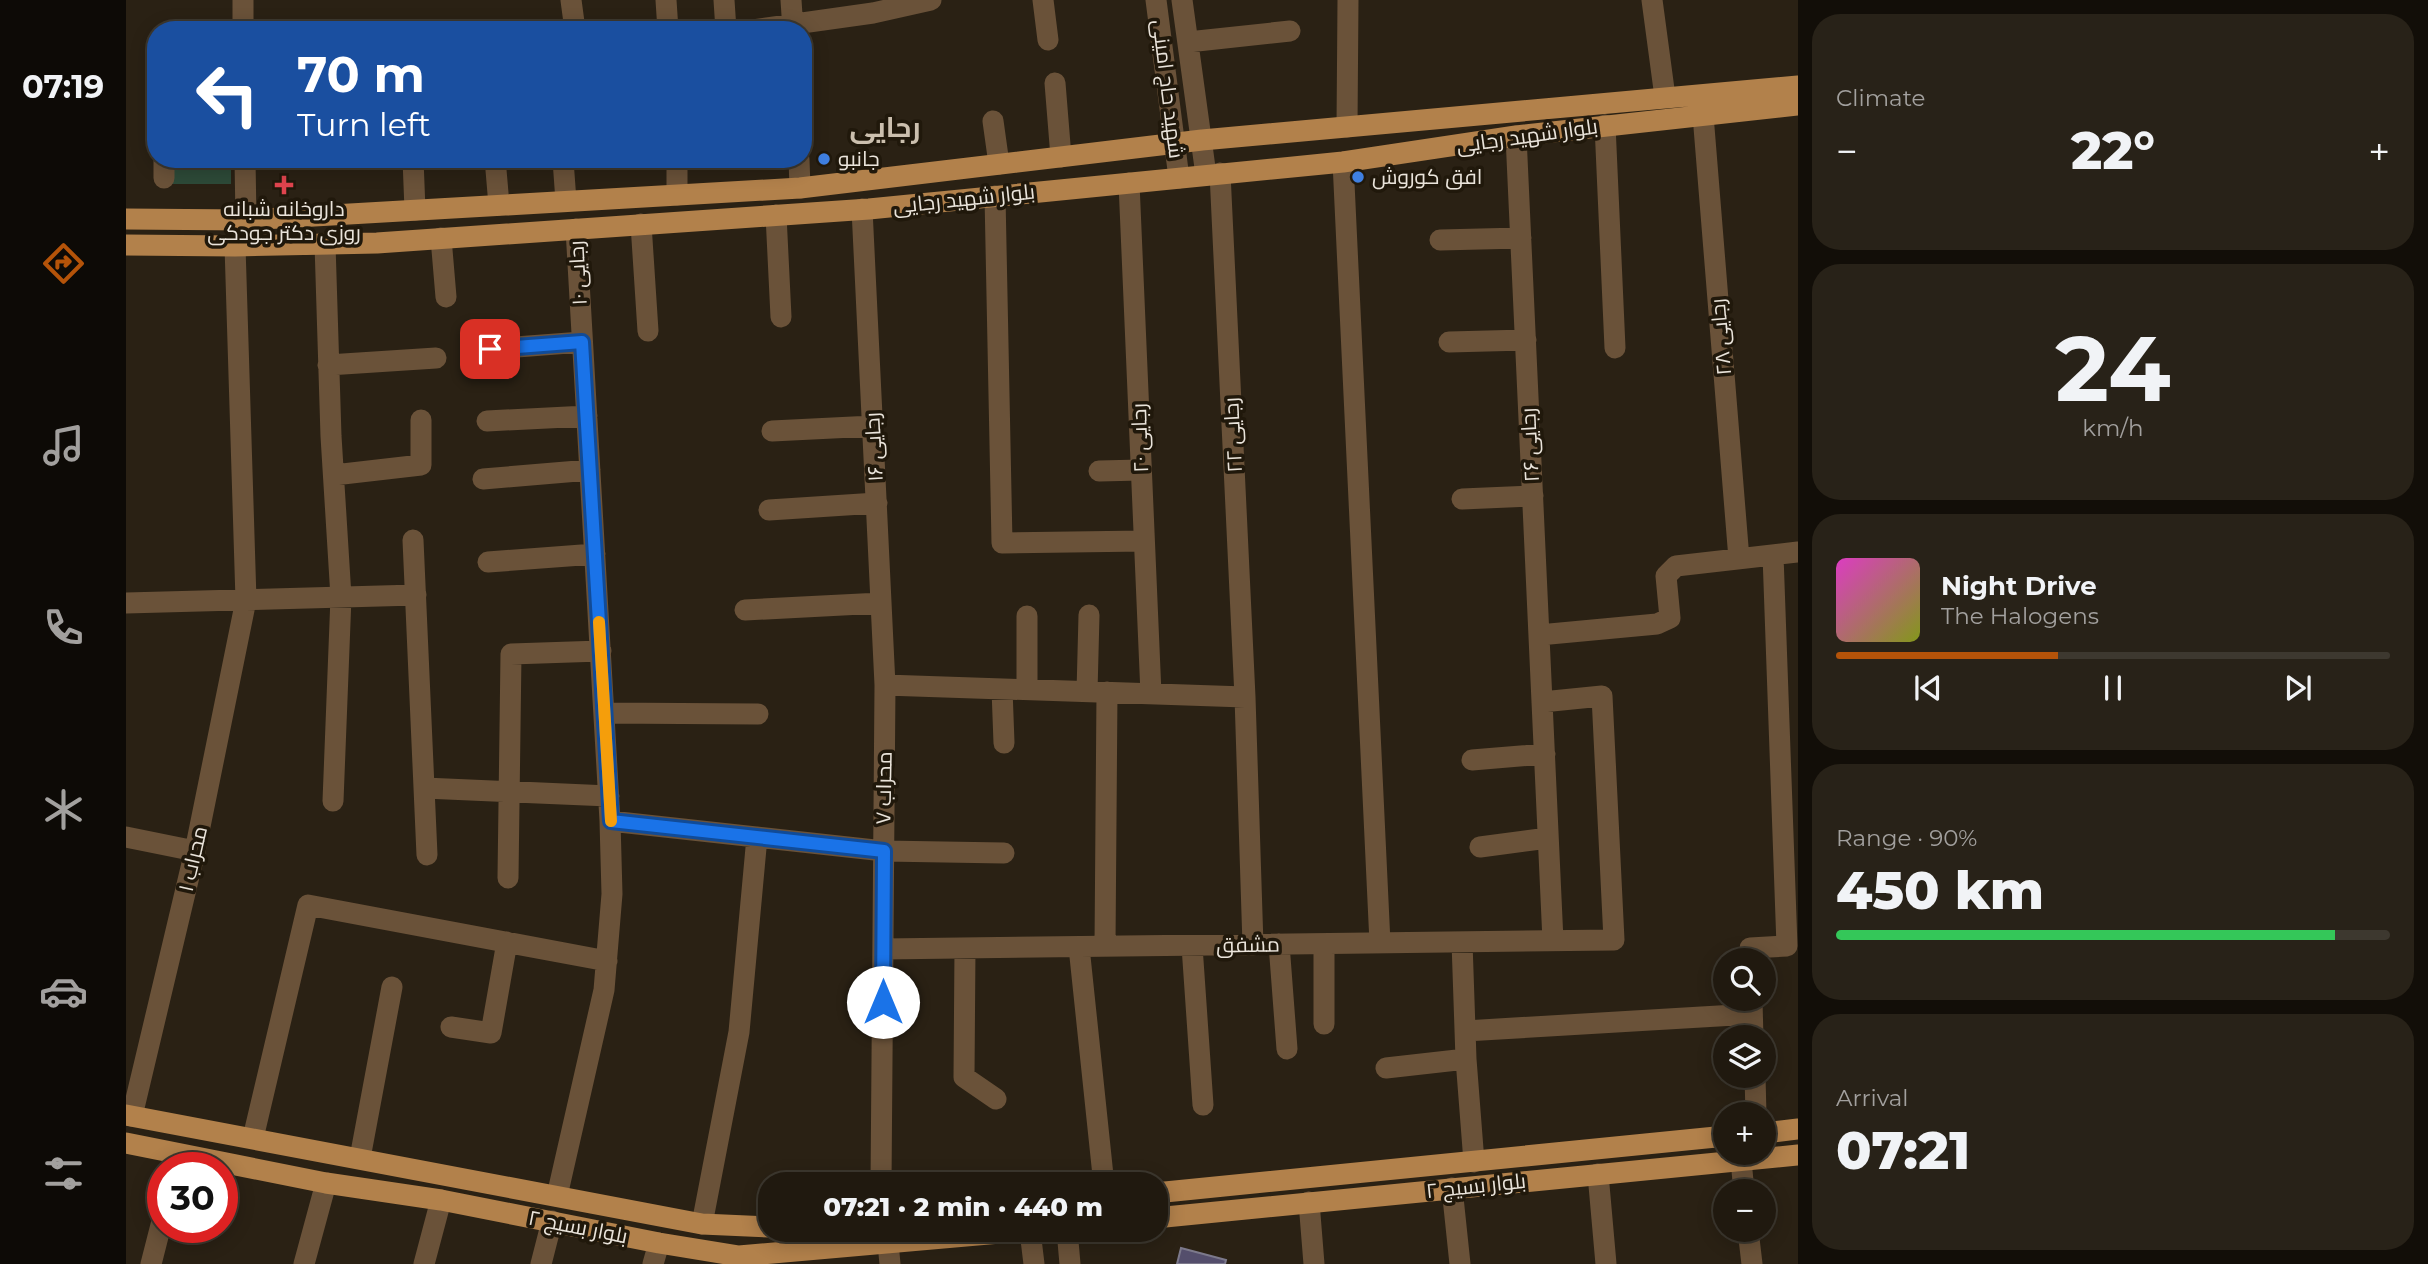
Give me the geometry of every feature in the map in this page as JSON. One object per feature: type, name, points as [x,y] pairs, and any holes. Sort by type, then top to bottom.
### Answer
[{"type":"main road","name":"بلوار شهید رجایی","points":[[126,219],[246,220],[800,188],[1202,140],[1798,86]]},
{"type":"main road","name":"بلوار شهید رجایی","points":[[126,246],[326,244],[862,209],[1343,162],[1516,136],[1798,105]]},
{"type":"main road","name":"بلوار بسیج ۲","points":[[129,1115],[702,1224],[758,1227]]},
{"type":"main road","points":[[1776,1132],[1798,1129]]},
{"type":"main road","name":"بلوار بسیج ۲","points":[[1168,1192],[1713,1137]]},
{"type":"main road","name":"بلوار بسیج ۲","points":[[126,1143],[151,1152]]},
{"type":"main road","name":"بلوار بسیج ۲","points":[[1776,1157],[1798,1155]]},
{"type":"main road","name":"بلوار بسیج ۲","points":[[1168,1217],[1713,1163]]},
{"type":"main road","name":"بلوار بسیج ۲","points":[[238,1170],[441,1200],[739,1261],[889,1254],[964,1242]]},
{"type":"main road","points":[[739,1261],[740,1228]]},
{"type":"street","points":[[243,0],[243,21]]},
{"type":"street","points":[[571,0],[574,21]]},
{"type":"street","points":[[666,0],[667,21]]},
{"type":"street","points":[[724,0],[725,21]]},
{"type":"street","points":[[791,0],[792,21]]},
{"type":"street","points":[[812,22],[873,6],[931,0]]},
{"type":"street","points":[[1043,0],[1048,40]]},
{"type":"street","name":"شهید حاج امینی","points":[[1156,0],[1180,178]]},
{"type":"street","name":"شهید حاج امینی","points":[[1182,0],[1202,140],[1213,174]]},
{"type":"street","points":[[1348,0],[1348,127]]},
{"type":"street","points":[[1652,0],[1665,97]]},
{"type":"street","points":[[1188,42],[1290,31]]},
{"type":"street","points":[[1055,83],[1061,157]]},
{"type":"street","points":[[1169,98],[1175,104],[1183,105],[1190,102],[1195,95]]},
{"type":"street","name":"رجایی ۲۸","points":[[1703,115],[1739,559]]},
{"type":"street","points":[[993,121],[999,164]]},
{"type":"street","points":[[1605,125],[1615,348]]},
{"type":"street","name":"رجایی ۲۶","points":[[1516,136],[1553,941]]},
{"type":"street","points":[[1343,162],[1380,943]]},
{"type":"street","points":[[245,168],[246,220]]},
{"type":"street","points":[[413,168],[415,210]]},
{"type":"street","points":[[564,168],[566,201]]},
{"type":"street","points":[[677,168],[677,195]]},
{"type":"street","points":[[799,168],[800,188]]},
{"type":"street","points":[[496,170],[499,205]]},
{"type":"street","name":"رجایی ۲۲","points":[[1213,174],[1245,697],[1253,945]]},
{"type":"street","name":"رجایی ۲۰","points":[[1129,183],[1151,694]]},
{"type":"street","points":[[995,196],[1002,543],[1144,541]]},
{"type":"street","name":"رجایی ۱۶","points":[[862,209],[885,685]]},
{"type":"street","points":[[776,215],[781,317]]},
{"type":"street","points":[[641,224],[648,331]]},
{"type":"street","name":"رجایی ۱۰","points":[[557,1196],[604,990],[612,894],[611,821],[576,229]]},
{"type":"street","points":[[441,238],[446,297]]},
{"type":"street","points":[[1440,240],[1521,238]]},
{"type":"street","points":[[326,244],[331,436],[341,597],[333,801]]},
{"type":"street","name":"محراب ۱","points":[[129,1115],[195,851],[246,600],[235,246]]},
{"type":"street","points":[[1449,342],[1526,340]]},
{"type":"street","points":[[490,349],[582,342]]},
{"type":"street","points":[[328,365],[436,358]]},
{"type":"street","points":[[487,421],[587,416]]},
{"type":"street","points":[[334,475],[421,465],[421,420]]},
{"type":"street","points":[[772,432],[873,426]]},
{"type":"street","points":[[483,479],[590,470]]},
{"type":"street","points":[[1099,471],[1141,470]]},
{"type":"street","points":[[1462,499],[1533,496]]},
{"type":"street","points":[[769,510],[877,503]]},
{"type":"street","points":[[413,540],[426,855]]},
{"type":"street","points":[[1539,635],[1657,624],[1670,618],[1666,576],[1676,566],[1798,552]]},
{"type":"street","points":[[488,562],[595,554]]},
{"type":"street","points":[[1750,948],[1787,946],[1773,555]]},
{"type":"street","points":[[126,603],[416,595]]},
{"type":"street","points":[[745,610],[881,603]]},
{"type":"street","points":[[1089,615],[1097,692],[1105,947]]},
{"type":"street","points":[[1027,616],[1027,690]]},
{"type":"street","points":[[508,878],[511,654],[601,651]]},
{"type":"street","points":[[885,685],[1245,697]]},
{"type":"street","name":"محراب ۷","points":[[881,1172],[885,685]]},
{"type":"street","points":[[1002,689],[1004,743]]},
{"type":"street","name":"مشفق","points":[[883,950],[1614,940],[1602,696],[1542,702]]},
{"type":"street","points":[[604,713],[758,714]]},
{"type":"street","points":[[1472,760],[1545,754]]},
{"type":"street","points":[[424,788],[609,796]]},
{"type":"street","points":[[611,821],[884,851],[1004,853]]},
{"type":"street","points":[[126,837],[195,851]]},
{"type":"street","points":[[702,1224],[739,1032],[757,837]]},
{"type":"street","points":[[1480,847],[1548,838]]},
{"type":"street","points":[[253,1138],[308,905],[607,961]]},
{"type":"street","points":[[451,1027],[491,1033],[507,942]]},
{"type":"street","points":[[1462,942],[1466,1059],[1474,1162]]},
{"type":"street","points":[[1279,944],[1287,1049]]},
{"type":"street","points":[[1324,944],[1324,1024]]},
{"type":"street","points":[[1192,946],[1203,1105]]},
{"type":"street","points":[[1079,947],[1103,1172]]},
{"type":"street","points":[[965,948],[964,1077],[996,1099]]},
{"type":"street","points":[[360,1158],[392,987]]},
{"type":"street","points":[[1465,1031],[1713,1009]]},
{"type":"street","points":[[1386,1068],[1466,1059]]},
{"type":"street","points":[[1411,1168],[1413,1192]]},
{"type":"street","points":[[1598,1174],[1606,1264]]},
{"type":"street","points":[[304,1264],[326,1183]]},
{"type":"street","points":[[1452,1188],[1461,1264]]},
{"type":"street","points":[[424,1264],[441,1200]]},
{"type":"street","points":[[1309,1202],[1314,1264]]},
{"type":"street","points":[[541,1264],[552,1221]]},
{"type":"street","points":[[1033,1242],[1034,1264]]},
{"type":"street","points":[[1068,1242],[1070,1264]]},
{"type":"street","points":[[1749,1242],[1752,1264]]},
{"type":"street","points":[[151,1264],[156,1243]]},
{"type":"street","points":[[653,1264],[659,1243]]},
{"type":"green space","points":[[168,168],[231,168],[231,184],[168,184]]},
{"type":"building","points":[[1181,1248],[1226,1260],[1225,1264],[1177,1264]]},
{"type":"slow traffic","points":[[599,622],[611,821]]},
{"type":"place","name":"جانبو","points":[[824,159]]},
{"type":"place","name":"افق کوروش","points":[[1358,177]]},
{"type":"place","name":"داروخانه شبانه روزی دکتر جودکی","points":[[284,185]]},
{"type":"district","name":"رجایی","points":[[885,127]]},
{"type":"route","points":[[490,349],[582,342],[611,821],[884,851],[883,1002]]}]
